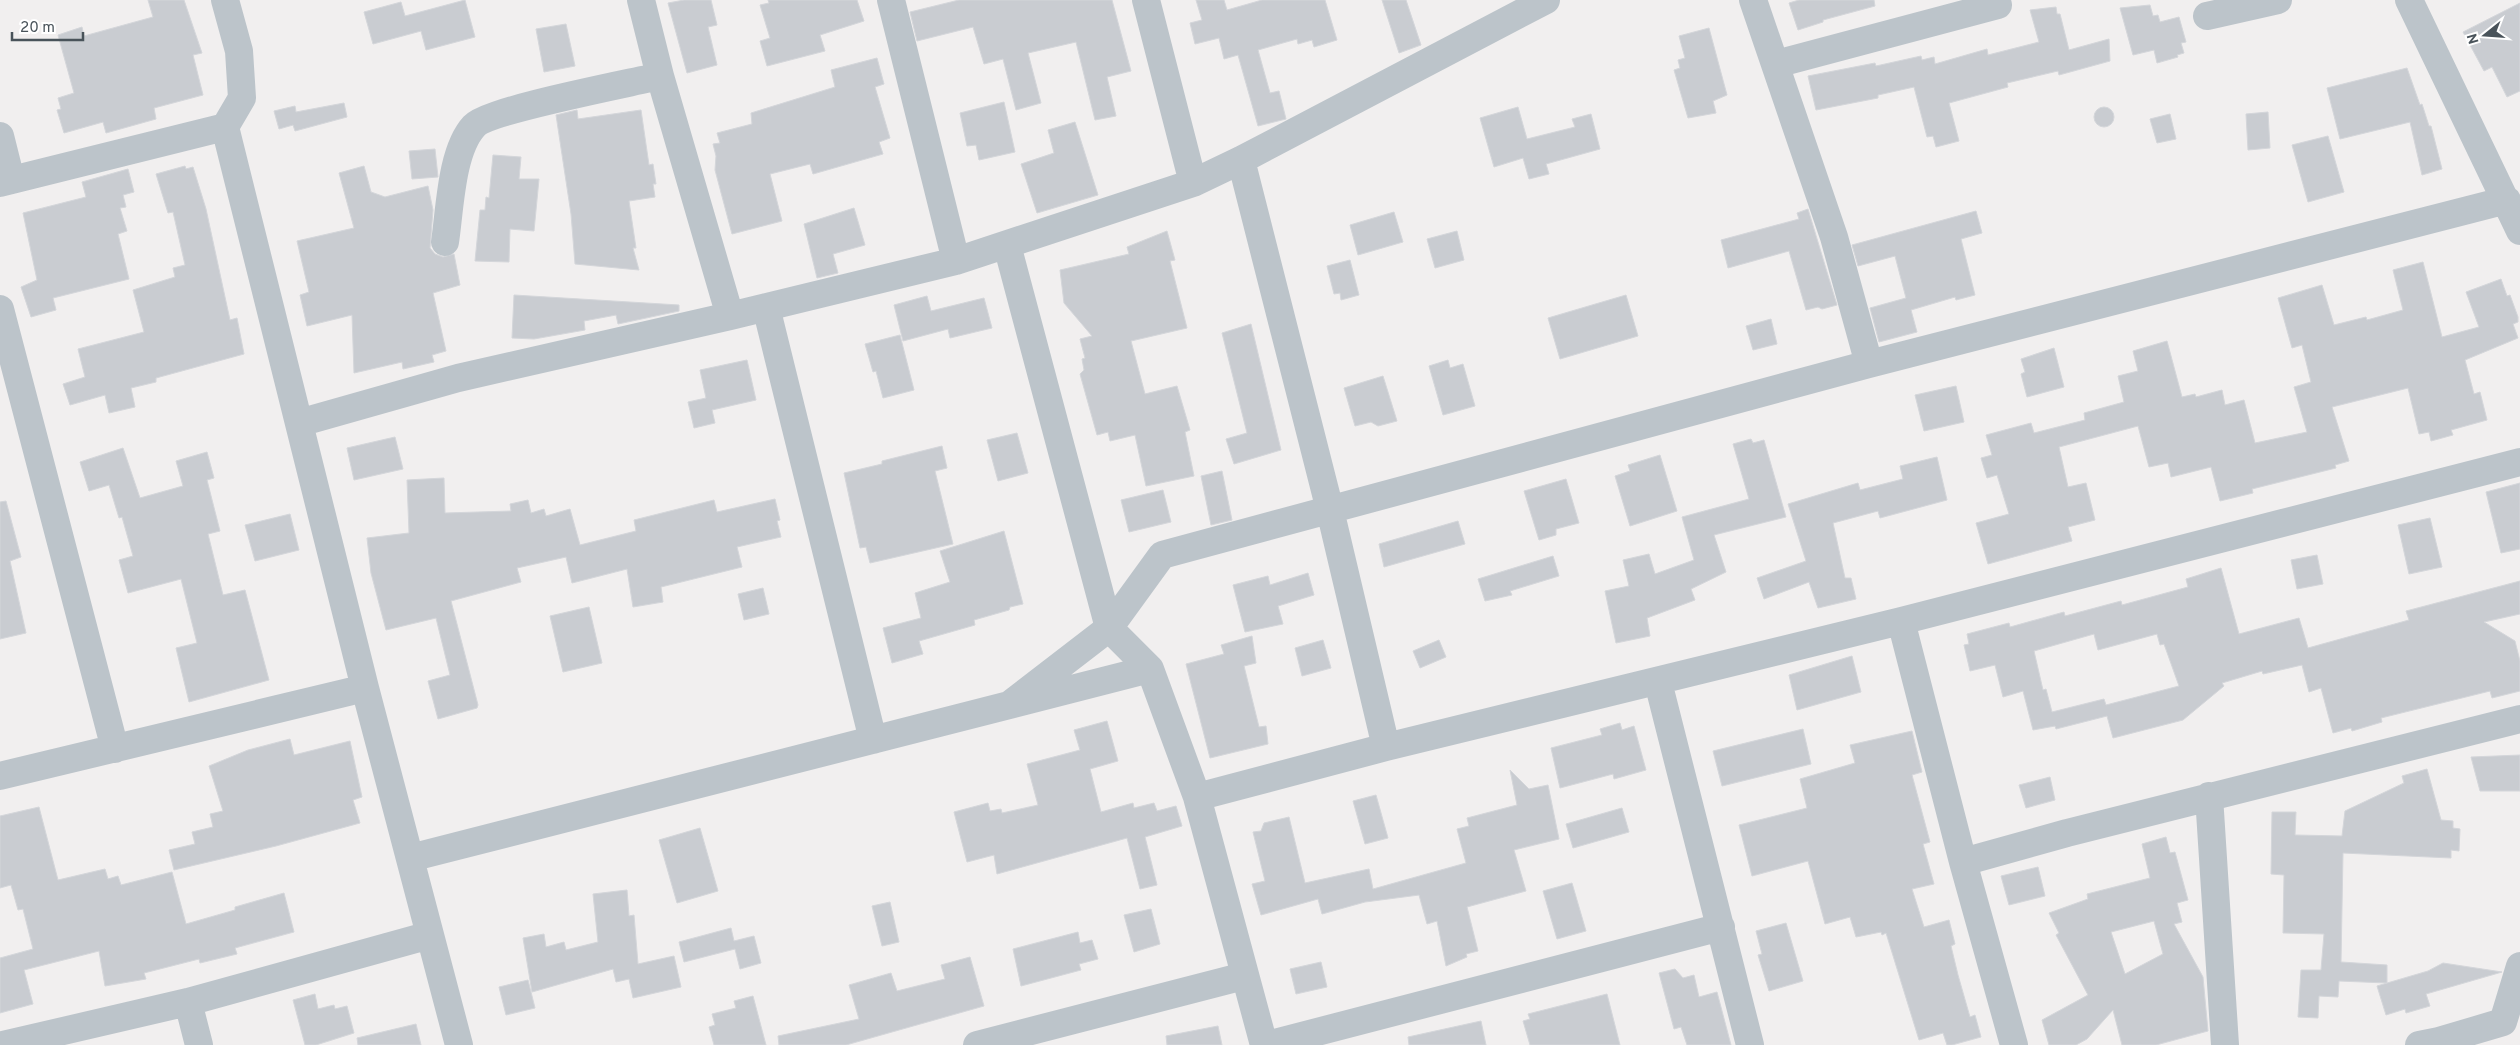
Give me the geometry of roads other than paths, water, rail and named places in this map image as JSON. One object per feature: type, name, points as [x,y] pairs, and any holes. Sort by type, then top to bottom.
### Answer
[{"type":"street","points":[[225,0],[239,51],[242,98],[225,127],[365,688],[459,1045]]},
{"type":"street","points":[[641,0],[660,76],[730,316]]},
{"type":"street","points":[[891,0],[956,261]]},
{"type":"street","points":[[1146,0],[1193,183]]},
{"type":"street","points":[[299,423],[458,378],[730,316],[956,261],[1193,183],[1241,160],[1546,0]]},
{"type":"street","points":[[1754,0],[1834,237],[1869,364]]},
{"type":"street","points":[[2207,16],[2278,0]]},
{"type":"street","points":[[2409,0],[2520,230]]},
{"type":"street","points":[[1776,64],[1998,5]]},
{"type":"street","points":[[444,242],[460,150],[475,124],[507,111],[660,76]]},
{"type":"street","points":[[0,136],[5,181],[225,127]]},
{"type":"street","points":[[1241,160],[1330,510],[1386,747]]},
{"type":"street","points":[[1009,705],[1109,628],[1162,555],[1869,364],[2507,200]]},
{"type":"street","points":[[1006,245],[1109,628],[1150,669],[1197,797],[1244,976],[1266,1045],[1721,928]]},
{"type":"street","points":[[766,307],[873,740]]},
{"type":"street","points":[[0,308],[115,749]]},
{"type":"street","points":[[1197,797],[1386,747],[1901,622],[2520,462]]},
{"type":"street","points":[[1901,622],[1963,862],[2014,1045]]},
{"type":"street","points":[[410,858],[1150,669]]},
{"type":"street","points":[[1658,682],[1750,1045]]},
{"type":"street","points":[[0,776],[365,688]]},
{"type":"street","points":[[1963,862],[2209,796],[2520,719]]},
{"type":"street","points":[[2209,796],[2225,1045]]},
{"type":"street","points":[[3,1045],[188,1002],[430,935]]},
{"type":"street","points":[[2433,1044],[2511,1023],[2520,966]]},
{"type":"street","points":[[977,1045],[1244,976]]},
{"type":"street","points":[[188,1002],[199,1045]]}]
